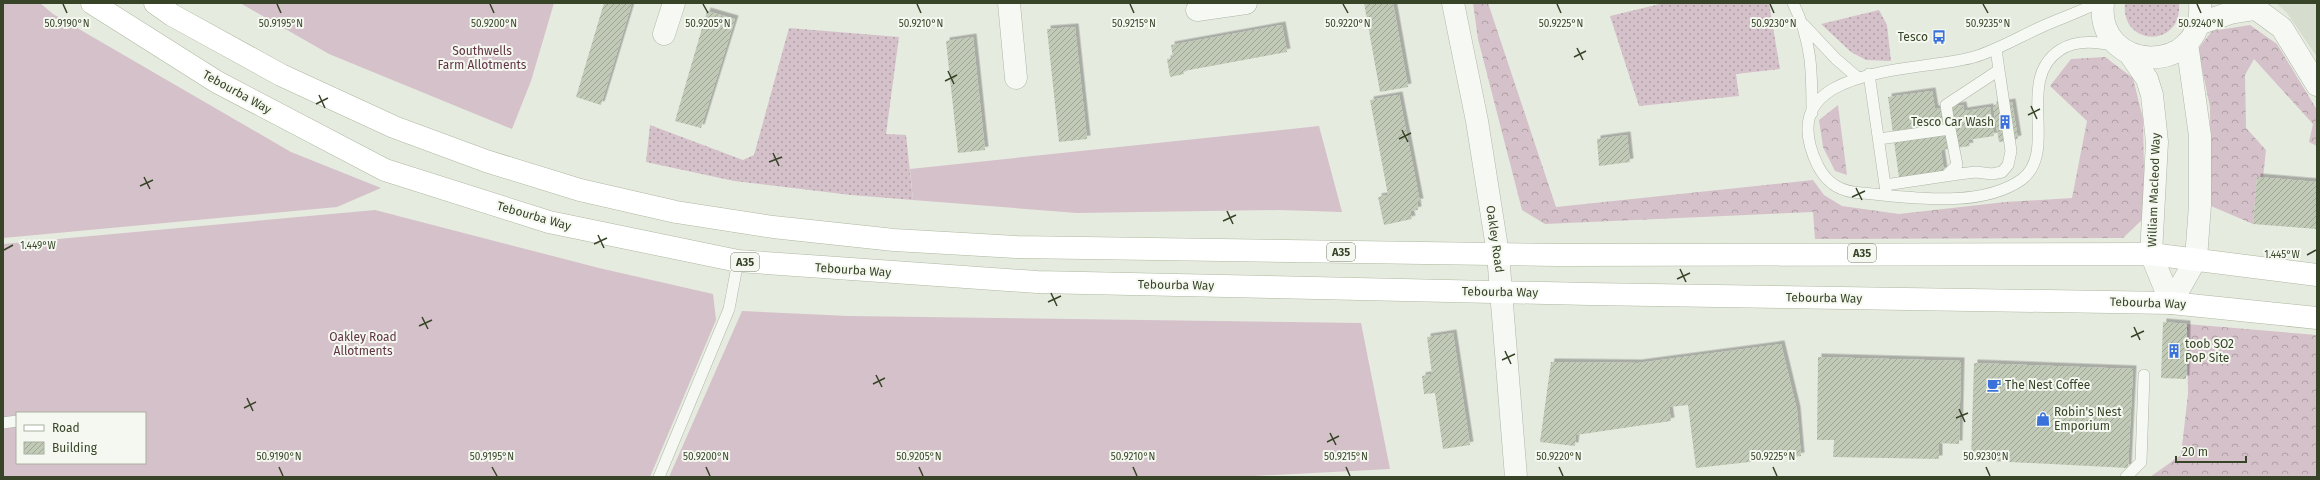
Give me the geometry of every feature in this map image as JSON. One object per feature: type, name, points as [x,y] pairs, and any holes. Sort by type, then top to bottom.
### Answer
[{"type":"main road","name":"Tebourba Way","points":[[92,3],[217,82],[385,170],[549,222],[738,261],[1037,282],[1502,292],[2170,303],[2317,318]]},
{"type":"main road","name":"A35","points":[[155,3],[281,75],[394,127],[486,161],[580,190],[676,212],[795,230],[894,240],[1016,248],[1498,254],[2151,254],[2317,275]]},
{"type":"street","points":[[664,34],[674,3]]},
{"type":"street","points":[[1010,3],[1016,78]]},
{"type":"street","points":[[1197,10],[1222,5],[1246,3]]},
{"type":"street","name":"Oakley Road","points":[[1453,3],[1477,121],[1498,254],[1516,477]]},
{"type":"street","name":"William Macleod Way","points":[[2104,3],[2106,26],[2115,41],[2125,50],[2147,79],[2156,117],[2157,142],[2151,254],[2170,303]]},
{"type":"street","points":[[2170,303],[2196,259],[2200,205],[2200,136],[2193,33],[2200,3]]},
{"type":"street","points":[[2125,50],[2146,58],[2165,56],[2181,49],[2193,33],[2230,13],[2251,6],[2271,18],[2282,28],[2317,85]]},
{"type":"lane","points":[[1793,3],[1804,24],[1836,59],[1857,77]]},
{"type":"lane","points":[[1812,113],[1834,87],[1857,77],[1952,62],[1996,49],[2097,3]]},
{"type":"lane","points":[[1804,24],[1811,60],[1812,113],[1809,134],[1812,150],[1821,171],[1831,184],[1855,193],[1886,190],[1946,176],[1976,172],[1997,174],[2002,172],[2008,165],[2011,150],[1996,49]]},
{"type":"lane","points":[[1886,190],[1929,199],[1978,196],[2002,190],[2022,180],[2031,170],[2036,156],[2037,93],[2041,75],[2055,53],[2066,46],[2079,43],[2100,42],[2125,50]]},
{"type":"lane","points":[[1946,176],[1957,165],[1946,105],[1999,70]]},
{"type":"lane","points":[[1869,74],[1886,190]]},
{"type":"lane","points":[[1879,139],[1950,129]]},
{"type":"lane","points":[[659,477],[729,309],[738,261]]},
{"type":"lane","points":[[2126,477],[2141,462],[2144,375]]},
{"type":"lane","points":[[3,423],[16,421]]},
{"type":"shaded area","points":[[2276,3],[2317,3],[2317,57],[2287,13]]},
{"type":"green space","points":[[3,3],[40,3],[53,14],[291,152],[381,188],[337,207],[3,238]]},
{"type":"green space","name":"Southwells Farm Allotments","points":[[240,3],[554,3],[531,81],[512,129],[329,54]]},
{"type":"green space","points":[[1473,3],[1488,3],[1556,207],[1813,180],[1824,195],[1842,206],[1899,214],[2005,202],[2072,198],[2087,121],[2050,86],[2071,59],[2105,57],[2133,78],[2143,119],[2145,217],[2123,238],[1815,239],[1813,212],[1545,224],[1522,210],[1478,39]]},
{"type":"green space","points":[[1664,3],[1769,3],[1780,69],[1736,74],[1739,96],[1639,106],[1610,16]]},
{"type":"green space","points":[[2125,3],[2179,3],[2178,18],[2172,29],[2162,35],[2152,37],[2141,34],[2132,28],[2126,18]]},
{"type":"green space","points":[[1879,10],[1887,25],[1891,61],[1866,60],[1851,52],[1821,24]]},
{"type":"green space","points":[[2250,25],[2277,44],[2317,110],[2317,146],[2309,142],[2313,124],[2254,59],[2245,75],[2246,128],[2266,150],[2263,178],[2257,177],[2253,224],[2211,206],[2210,107],[2198,49],[2212,31]]},
{"type":"green space","points":[[789,28],[899,37],[886,134],[906,135],[913,200],[851,195],[734,181],[646,162],[650,125],[743,160],[754,155]]},
{"type":"green space","points":[[1838,105],[1847,175],[1835,171],[1823,147],[1819,120]]},
{"type":"green space","points":[[1319,126],[1342,212],[1279,210],[1077,213],[913,200],[910,169]]},
{"type":"green space","name":"Oakley Road Allotments","points":[[375,210],[599,268],[713,294],[716,320],[650,477],[3,477],[3,244]]},
{"type":"green space","points":[[742,311],[849,316],[1361,323],[1390,469],[1235,477],[669,477]]},
{"type":"green space","points":[[2187,324],[2317,335],[2317,477],[2150,477],[2181,455],[2188,394]]},
{"type":"building","points":[[604,3],[632,3],[601,105],[576,97]]},
{"type":"building","points":[[1364,3],[1393,3],[1408,87],[1380,92]]},
{"type":"building","points":[[707,11],[735,19],[701,128],[675,121]]},
{"type":"building","points":[[1282,25],[1287,52],[1184,71],[1182,62],[1184,74],[1170,77],[1167,59],[1173,58],[1171,45]]},
{"type":"building","points":[[1075,27],[1087,139],[1059,142],[1047,29]]},
{"type":"building","points":[[973,37],[985,150],[958,153],[946,41]]},
{"type":"building","points":[[1932,91],[1935,109],[1963,105],[1964,111],[1990,107],[1994,136],[1968,140],[1970,146],[1941,150],[1944,171],[1899,178],[1888,97]]},
{"type":"building","points":[[1399,95],[1420,202],[1417,202],[1418,210],[1410,211],[1412,219],[1384,225],[1378,197],[1388,195],[1370,100]]},
{"type":"building","name":"Tesco Car Wash","points":[[2012,102],[2018,139],[1999,142],[1993,105]]},
{"type":"building","points":[[1627,135],[1630,162],[1599,166],[1597,139]]},
{"type":"building","points":[[2257,177],[2317,182],[2317,229],[2253,224]]},
{"type":"building","name":"toob SO2 PoP Site","points":[[2163,322],[2187,324],[2186,379],[2161,378]]},
{"type":"building","points":[[1453,333],[1470,445],[1443,449],[1435,393],[1424,394],[1422,376],[1432,374],[1427,337]]},
{"type":"building","points":[[1781,344],[1797,410],[1801,456],[1696,468],[1688,405],[1669,407],[1671,421],[1576,435],[1575,446],[1540,442],[1551,362],[1638,363]]},
{"type":"building","points":[[1818,357],[1961,361],[1959,444],[1939,443],[1939,459],[1833,457],[1834,440],[1817,440]]},
{"type":"building","points":[[1974,363],[2133,369],[2128,468],[1971,460]]},
{"type":"place","name":"Tesco","points":[[1939,37]]},
{"type":"place","name":"Tesco Car Wash","points":[[2005,122]]},
{"type":"place","name":"toob SO2 PoP Site","points":[[2174,351]]},
{"type":"place","name":"The Nest Coffee","points":[[1994,385]]},
{"type":"place","name":"Robin's Nest Emporium","points":[[2043,419]]}]
